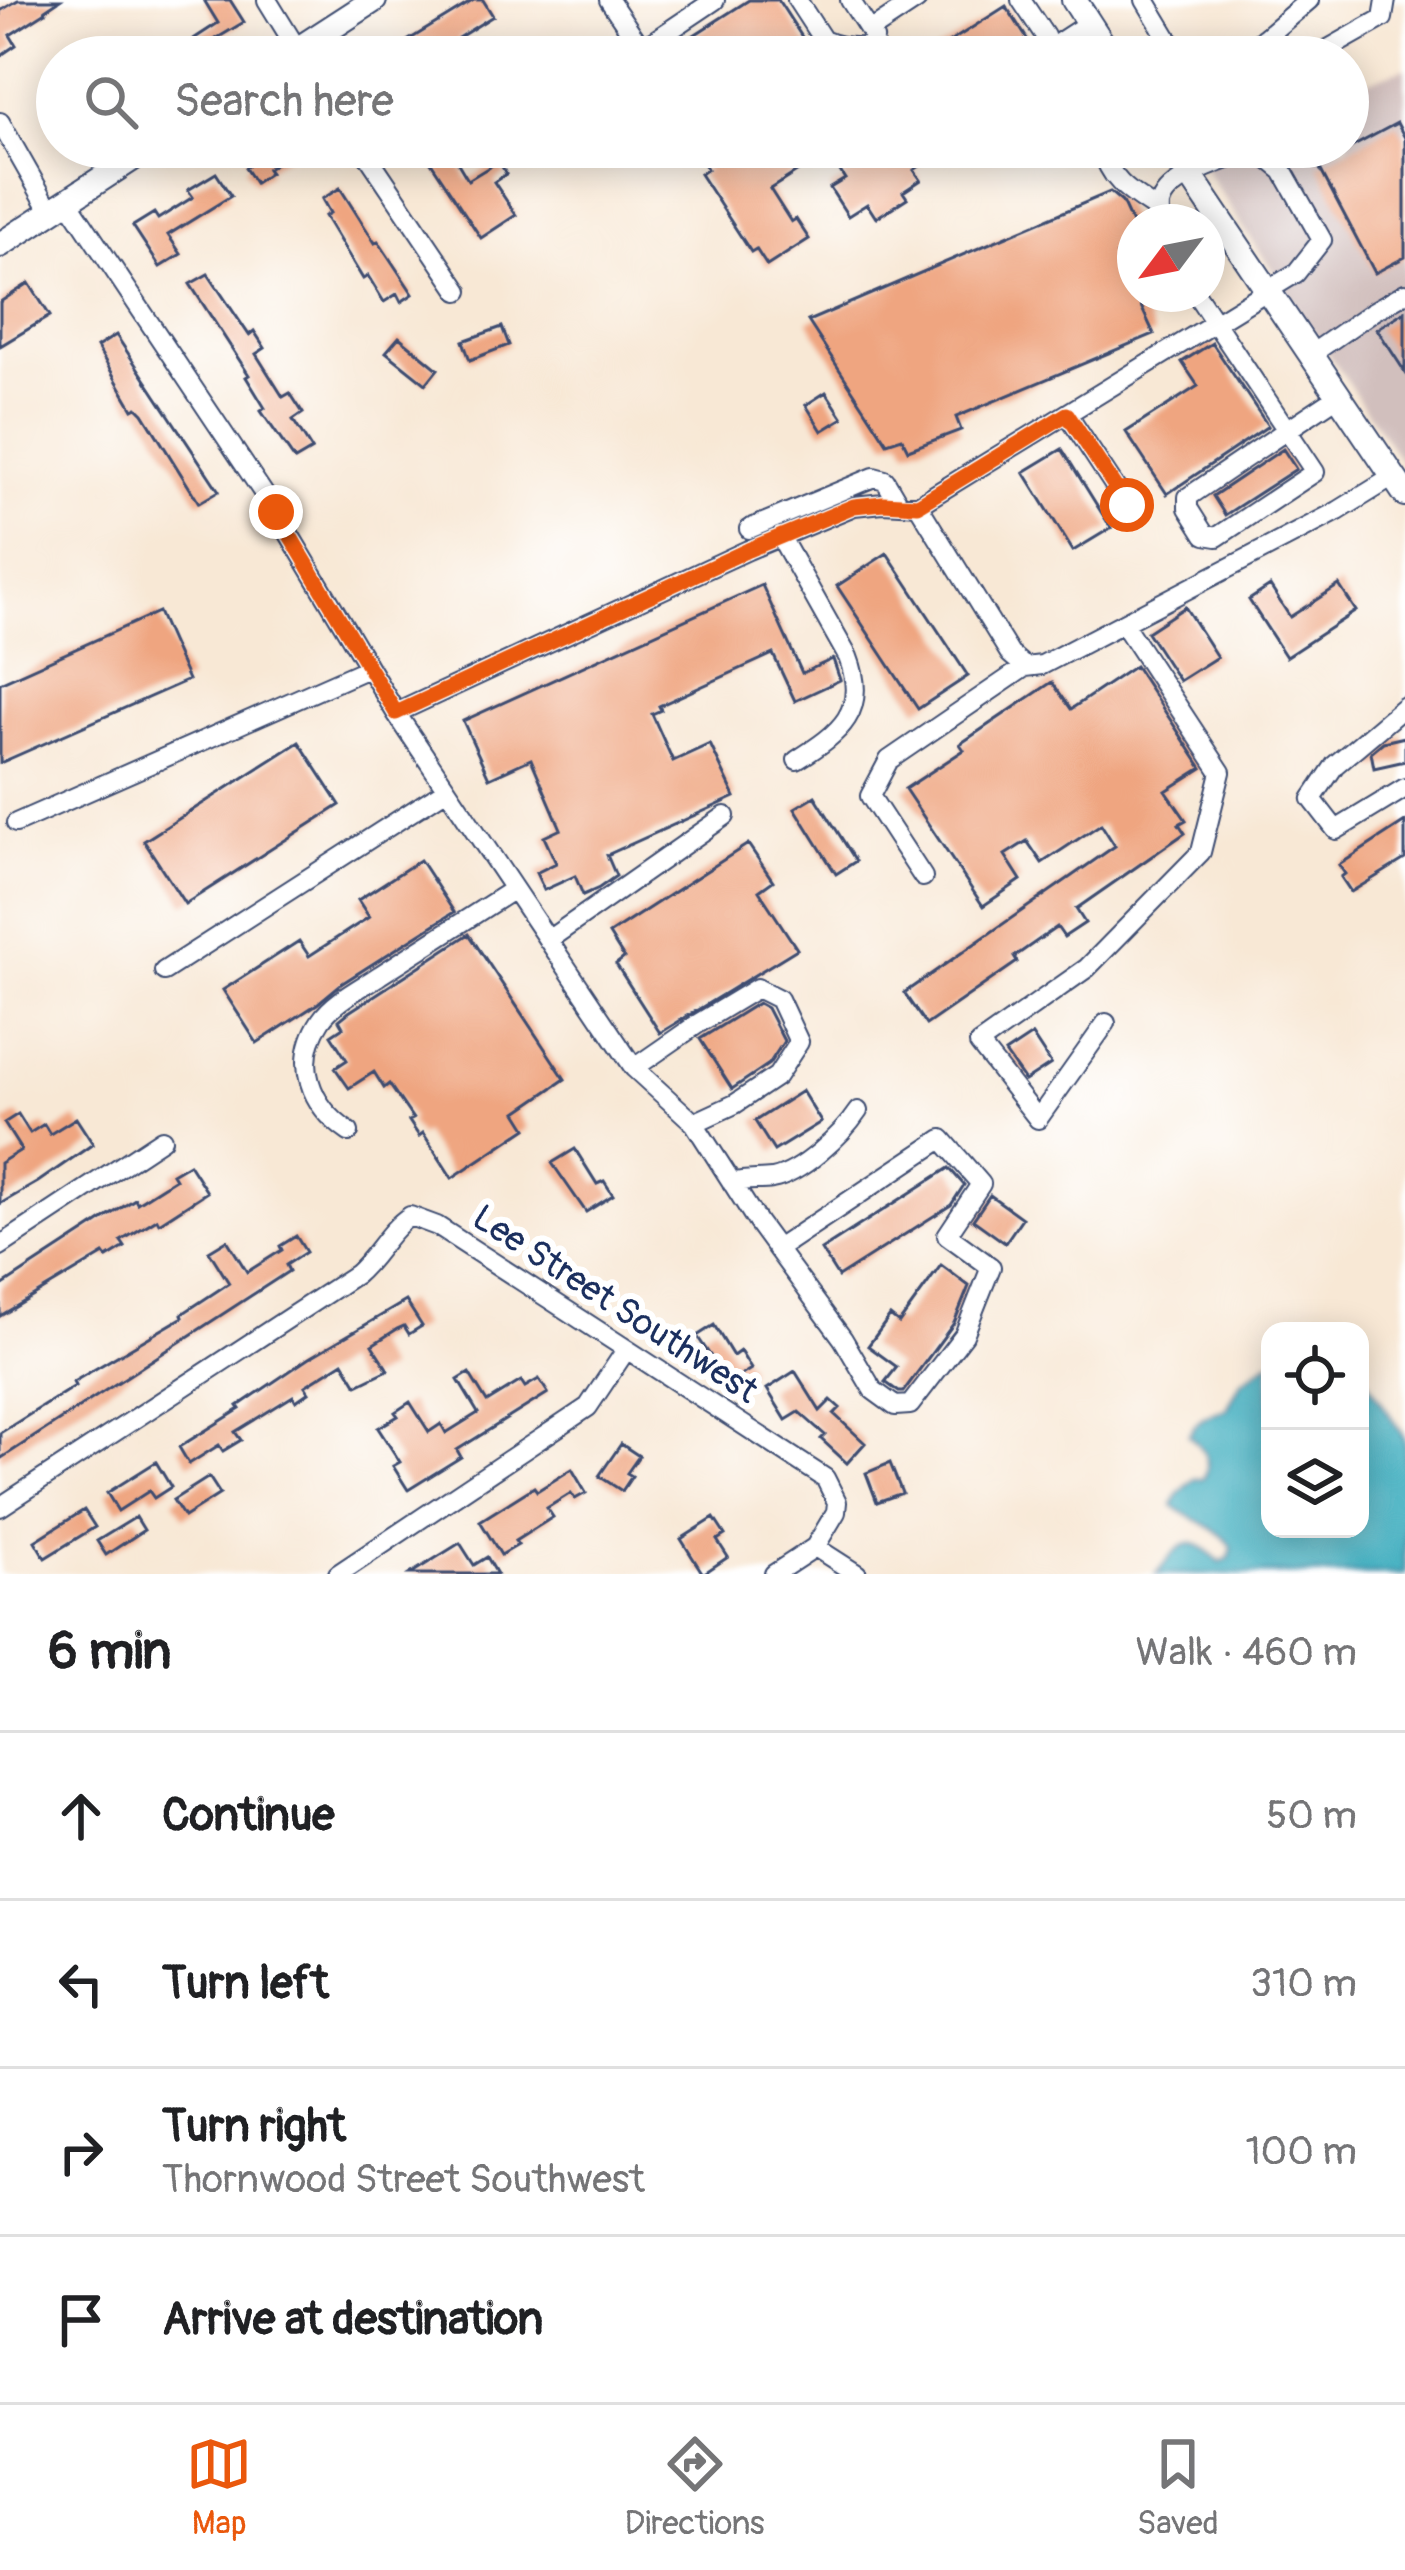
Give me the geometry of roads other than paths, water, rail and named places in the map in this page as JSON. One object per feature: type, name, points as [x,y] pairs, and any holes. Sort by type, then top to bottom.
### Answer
[{"type":"main road","points":[[322,36],[374,0]]},
{"type":"main road","points":[[1074,0],[1098,36]]},
{"type":"main road","points":[[0,245],[118,168]]},
{"type":"main road","points":[[1185,168],[1399,486]]},
{"type":"street","points":[[268,0],[286,36]]},
{"type":"street","points":[[610,0],[634,36]]},
{"type":"street","points":[[667,36],[715,0]]},
{"type":"street","points":[[797,0],[820,36]]},
{"type":"street","points":[[850,0],[872,36]]},
{"type":"street","points":[[870,31],[917,0]]},
{"type":"street","points":[[1022,0],[1045,36]]},
{"type":"street","points":[[1145,0],[1167,36]]},
{"type":"street","points":[[1266,36],[1309,0]]},
{"type":"street","points":[[1352,36],[1384,18],[1386,0]]},
{"type":"street","points":[[1072,36],[1089,23]]},
{"type":"street","points":[[0,122],[276,512],[396,713],[634,1068],[694,1123],[777,1249],[843,1339],[873,1390],[896,1406],[910,1405],[964,1336],[991,1267],[947,1234],[981,1184],[942,1139],[777,1249]]},
{"type":"street","points":[[376,168],[460,291]]},
{"type":"street","points":[[1108,168],[1144,204]]},
{"type":"street","points":[[1161,204],[1169,190],[1209,168]]},
{"type":"street","points":[[396,713],[780,536],[854,506],[909,505],[1217,323],[1296,273],[1322,240],[1279,168]]},
{"type":"street","points":[[1310,355],[1405,293]]},
{"type":"street","points":[[1209,312],[1217,323],[1287,430],[1315,472],[1216,537],[1205,536],[1188,508],[1188,497],[1287,430],[1338,396]]},
{"type":"street","points":[[1067,414],[1127,505]]},
{"type":"street","points":[[749,529],[874,477],[885,480],[909,505],[1010,654],[1024,667]]},
{"type":"street","points":[[923,877],[870,796],[889,760],[1024,667],[1042,664],[1338,511],[1399,486]]},
{"type":"street","points":[[780,536],[854,674],[849,718],[834,736],[797,760]]},
{"type":"street","points":[[1106,1023],[1038,1119],[979,1044],[1087,968],[1201,852],[1221,772],[1123,622]]},
{"type":"street","points":[[16,823],[368,668]]},
{"type":"street","points":[[1405,706],[1336,765],[1312,799],[1336,830],[1405,788]]},
{"type":"street","points":[[164,971],[447,789]]},
{"type":"street","points":[[548,940],[725,816]]},
{"type":"street","points":[[349,1132],[318,1103],[305,1069],[321,1019],[362,987],[514,889]]},
{"type":"street","points":[[634,1068],[758,988],[779,999],[800,1042],[777,1076],[735,1104],[694,1123]]},
{"type":"street","points":[[732,1183],[771,1179],[792,1171],[821,1150],[858,1111]]},
{"type":"street","points":[[0,1246],[162,1139]]},
{"type":"street","name":"Lee Street Southwest","points":[[0,1507],[356,1274],[410,1216],[436,1226],[825,1478],[836,1512],[815,1547]]},
{"type":"street","points":[[338,1574],[588,1407],[626,1350]]},
{"type":"street","points":[[774,1574],[815,1547],[857,1574]]},
{"type":"water","points":[[1261,1368],[1261,1538],[1369,1538],[1369,1384],[1405,1445],[1405,1574],[1156,1574],[1185,1545],[1201,1546],[1220,1563],[1229,1558],[1232,1548],[1221,1535],[1173,1505],[1206,1472],[1205,1455],[1189,1435],[1192,1429],[1205,1417],[1227,1409],[1241,1382]]}]
